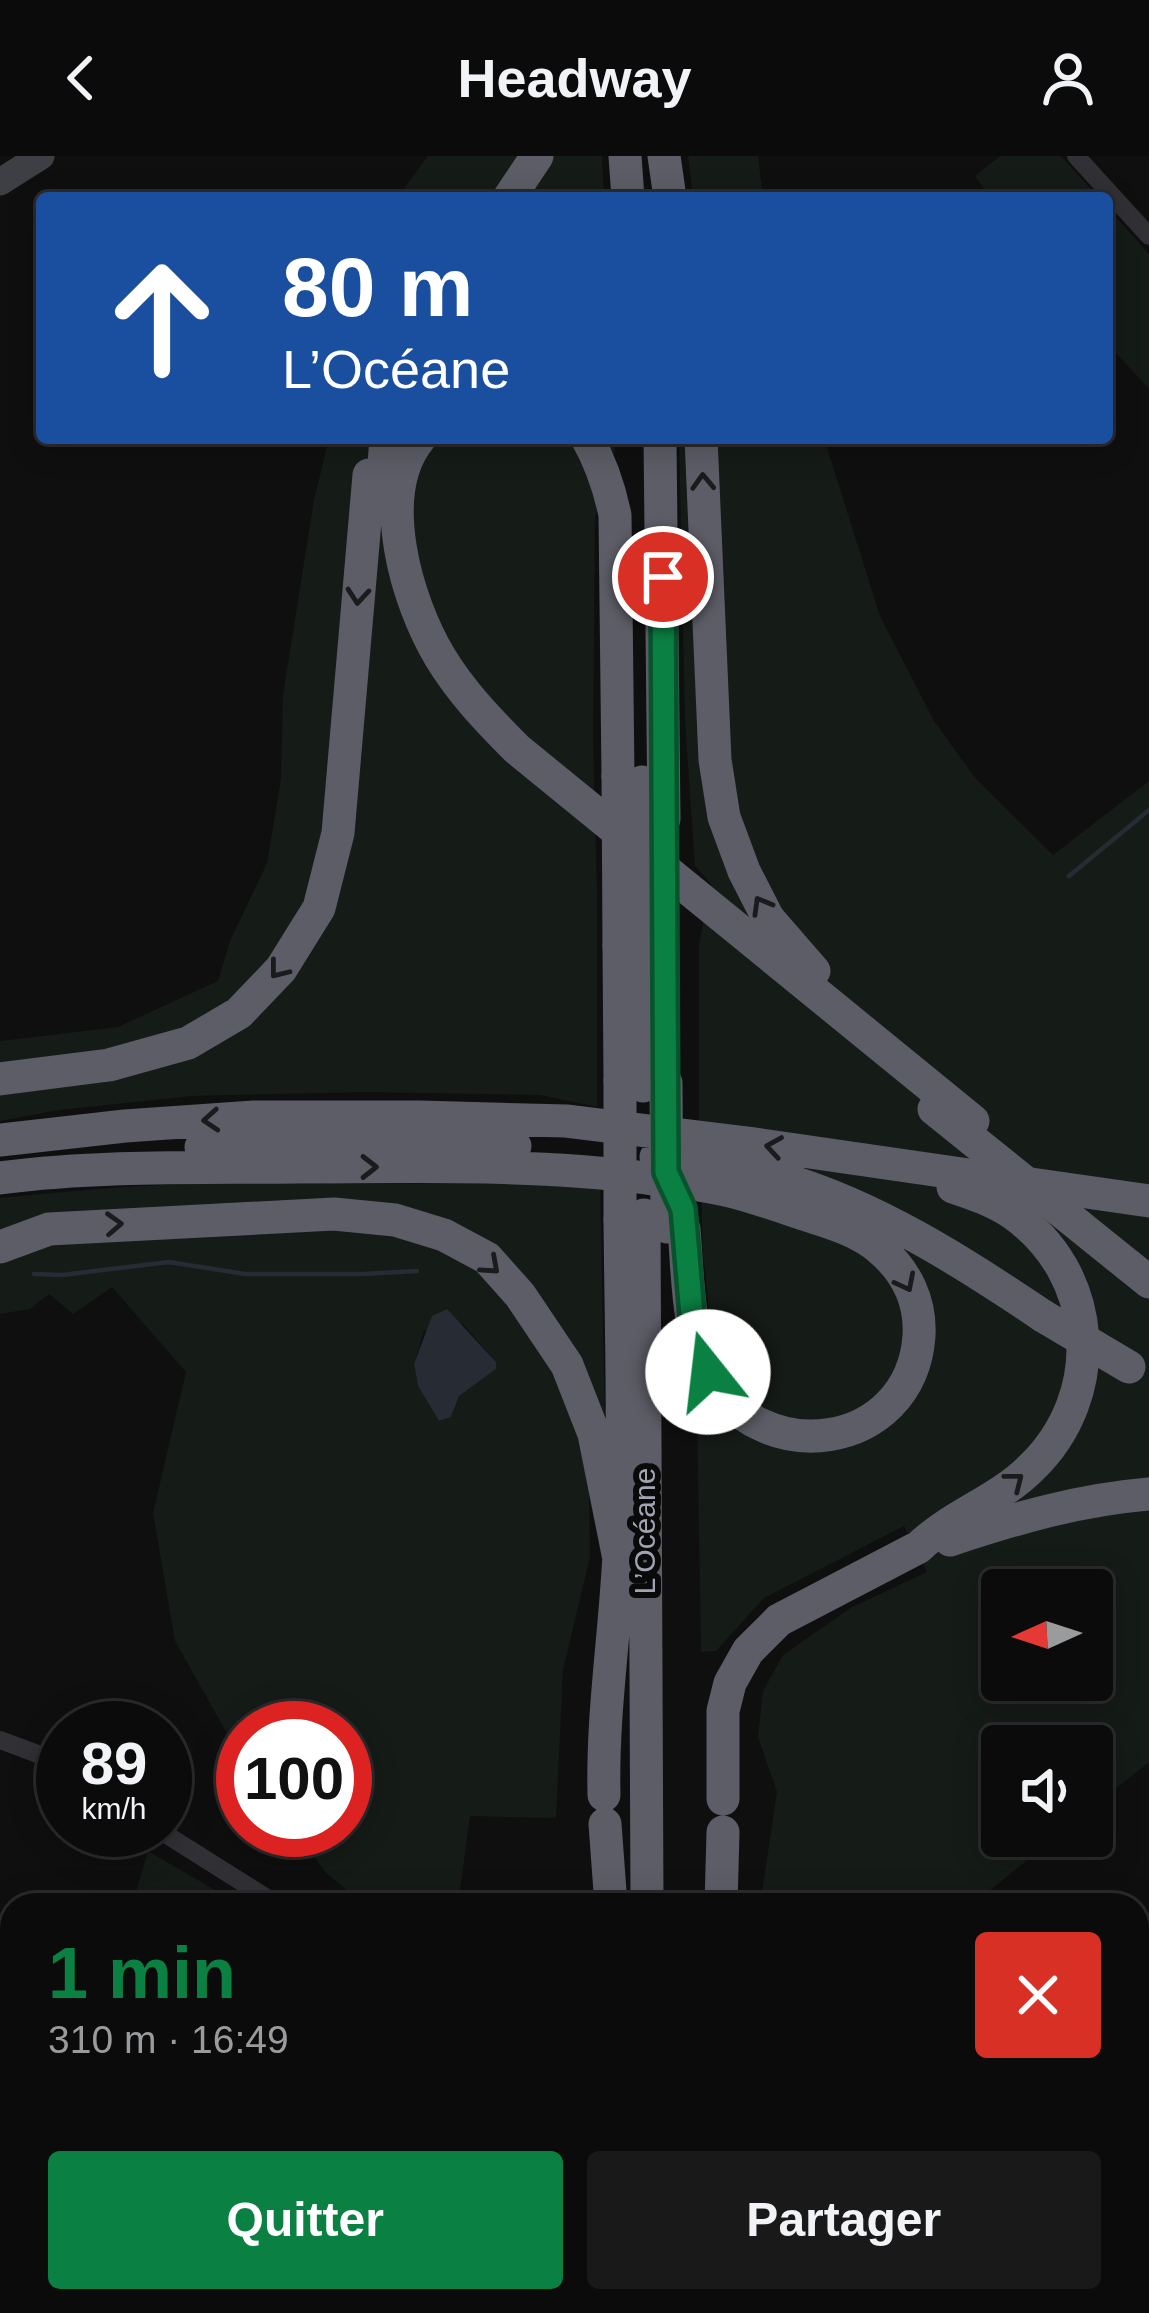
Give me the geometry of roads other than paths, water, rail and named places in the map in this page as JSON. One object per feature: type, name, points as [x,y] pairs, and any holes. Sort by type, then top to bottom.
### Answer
[{"type":"highway","points":[[512,192],[537,156]]},
{"type":"highway","points":[[625,156],[628,192]]},
{"type":"highway","points":[[649,156],[651,192]]},
{"type":"highway","points":[[664,156],[669,192]]},
{"type":"highway","points":[[0,1079],[109,1066],[188,1043],[239,1013],[281,969],[319,908],[338,833],[374,444]]},
{"type":"highway","points":[[385,444],[381,488],[386,561],[409,630],[462,714],[524,776],[1141,1266]]},
{"type":"highway","points":[[415,444],[400,481],[399,536],[423,625],[463,691],[517,749],[858,1028],[942,1106]]},
{"type":"highway","points":[[590,444],[615,515],[630,779]]},
{"type":"highway","name":"L’Océane","points":[[638,444],[630,779],[654,1223],[670,1893]]},
{"type":"highway","name":"L’Océane","points":[[642,950],[664,819],[660,444]]},
{"type":"highway","points":[[701,444],[716,760],[724,817],[744,872],[768,918],[856,1015],[858,1028]]},
{"type":"highway","name":"L’Océane","points":[[643,1083],[666,1172],[654,1223],[647,1893]]},
{"type":"highway","points":[[0,1140],[254,1117],[596,1123],[1149,1202]]},
{"type":"highway","points":[[0,1167],[148,1150],[380,1141],[565,1148],[706,1162],[787,1179],[856,1207],[956,1260],[1139,1373]]},
{"type":"highway","points":[[721,1893],[722,1711],[730,1683],[748,1651],[779,1620],[919,1547],[934,1532],[1007,1488],[1046,1453],[1061,1431],[1080,1384],[1082,1315],[1068,1276],[1041,1237],[995,1202],[905,1176],[890,1165]]},
{"type":"highway","points":[[0,1178],[164,1168],[509,1167],[583,1170],[745,1195],[838,1226],[874,1244],[896,1264],[911,1289],[919,1316],[916,1358],[896,1398],[847,1431],[811,1437],[790,1436],[750,1420],[731,1405],[708,1372],[654,1223]]},
{"type":"highway","points":[[0,1247],[49,1229],[334,1214],[395,1220],[444,1235],[487,1258],[520,1295],[567,1364],[594,1434],[619,1559]]},
{"type":"highway","points":[[609,1893],[603,1746],[622,1490],[654,1223]]},
{"type":"highway","points":[[919,1547],[1034,1512],[1149,1495]]},
{"type":"main road","points":[[0,182],[40,156]]},
{"type":"street","points":[[1076,156],[1109,192]]},
{"type":"street","points":[[1113,197],[1149,236]]},
{"type":"street","points":[[0,1741],[36,1754]]},
{"type":"street","points":[[192,1851],[259,1893]]},
{"type":"waterway","points":[[1069,876],[1149,810]]},
{"type":"waterway","points":[[34,1274],[169,1262],[245,1274],[417,1271]]}]
